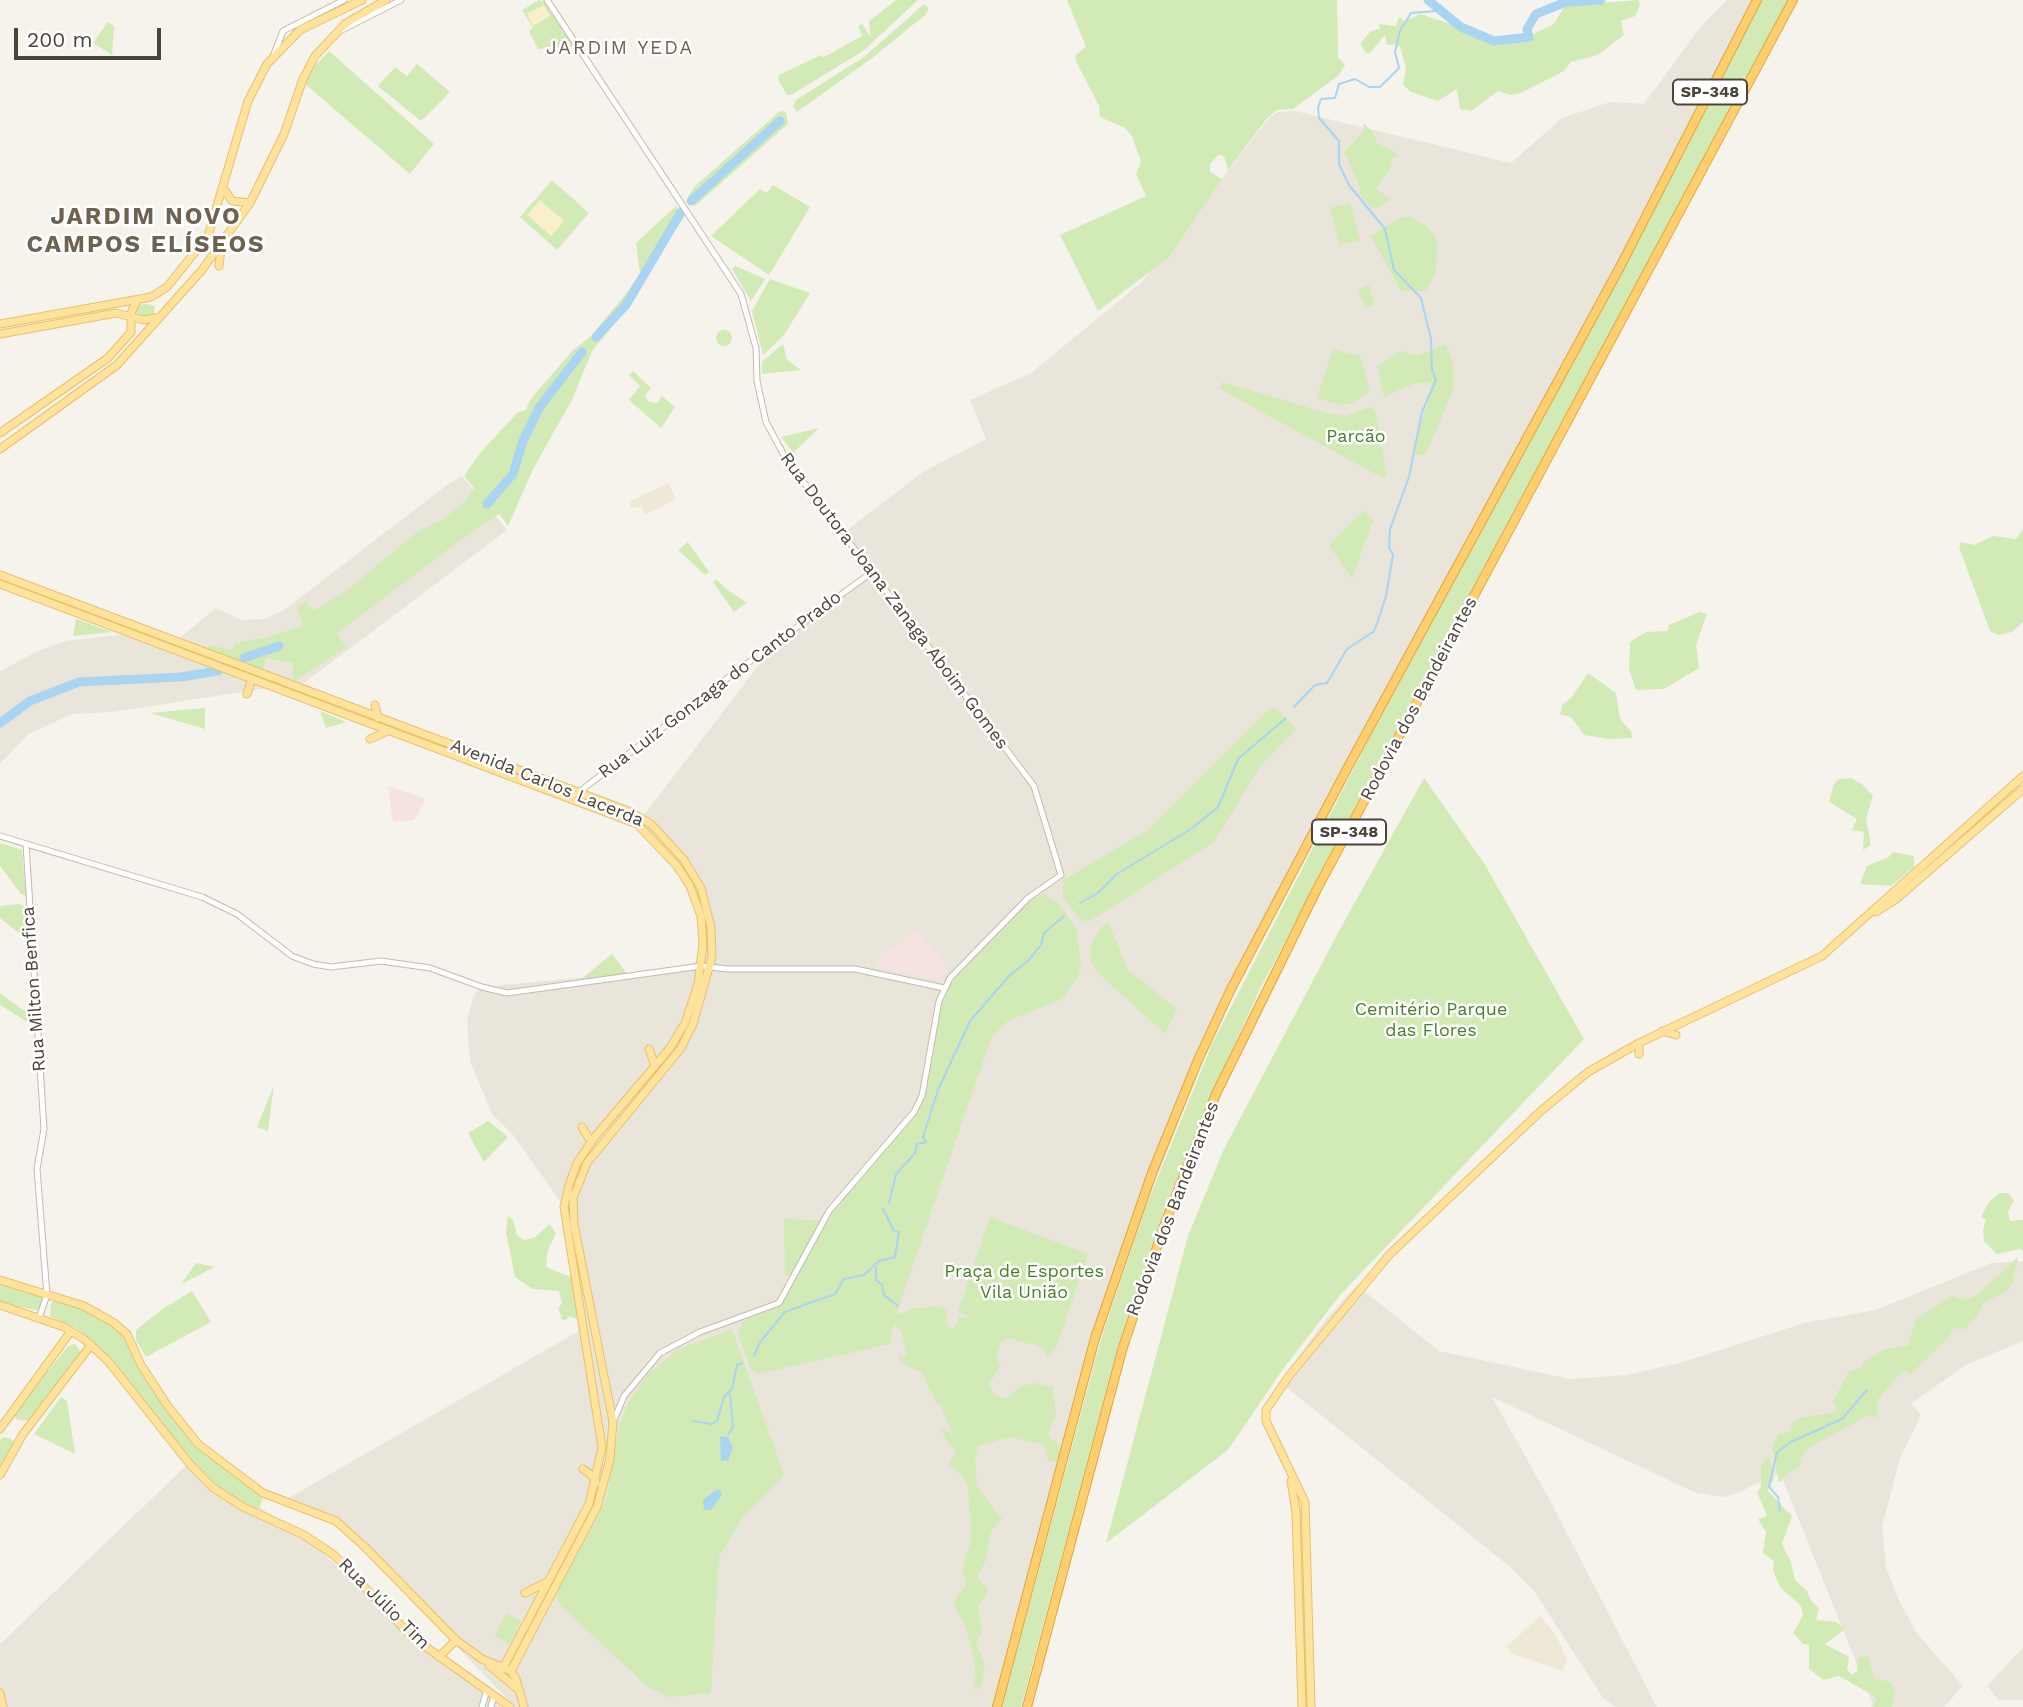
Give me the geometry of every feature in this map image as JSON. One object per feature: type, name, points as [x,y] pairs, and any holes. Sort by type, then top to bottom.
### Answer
[{"type":"highway","name":"Rodovia dos Bandeirantes","points":[[997,1707],[1095,1338],[1152,1174],[1198,1060],[1231,989],[1348,767],[1614,278],[1757,0]]},
{"type":"highway","name":"Rodovia dos Bandeirantes","points":[[1027,1707],[1122,1347],[1164,1223],[1216,1094],[1317,891],[1793,0]]},
{"type":"main road","points":[[0,324],[138,300],[151,297],[167,287],[204,244],[213,224],[251,93],[274,54],[300,30],[362,0]]},
{"type":"main road","points":[[0,449],[47,418],[117,365],[173,302],[222,244],[250,203],[288,124],[303,79],[323,46],[357,15],[386,0]]},
{"type":"main road","points":[[223,185],[229,199],[242,205],[250,203]]},
{"type":"main road","points":[[219,266],[222,244]]},
{"type":"main road","points":[[0,433],[94,370],[114,351],[131,332],[131,309],[138,300]]},
{"type":"main road","points":[[0,334],[107,314],[144,320],[160,317]]},
{"type":"main road","points":[[39,407],[47,418]]},
{"type":"main road","name":"Avenida Carlos Lacerda","points":[[0,575],[378,718],[637,824],[677,866],[690,886],[701,916],[701,966],[685,1023],[656,1066],[591,1142],[570,1181],[564,1207],[602,1447],[596,1483],[589,1504],[507,1669]]},
{"type":"main road","name":"Avenida Carlos Lacerda","points":[[0,584],[390,730],[579,792],[644,820],[684,860],[701,888],[713,943],[711,967],[701,1004],[686,1040],[587,1163],[576,1187],[572,1209],[612,1422],[610,1459],[597,1507],[507,1669]]},
{"type":"main road","points":[[247,694],[253,679]]},
{"type":"main road","points":[[375,705],[378,718]]},
{"type":"main road","points":[[370,739],[390,730]]},
{"type":"main road","points":[[1872,914],[1881,902],[2023,776]]},
{"type":"main road","points":[[1311,1707],[1305,1502],[1270,1433],[1266,1410],[1279,1390],[1389,1255],[1502,1144],[1588,1072],[1662,1031],[1714,1010],[1822,956],[1872,914],[1895,900],[2023,789]]},
{"type":"main road","points":[[1662,1031],[1676,1035]]},
{"type":"main road","points":[[686,1040],[692,1048]]},
{"type":"main road","points":[[1639,1043],[1639,1054]]},
{"type":"main road","points":[[649,1049],[656,1066]]},
{"type":"main road","points":[[624,1117],[628,1127]]},
{"type":"main road","points":[[582,1127],[591,1142]]},
{"type":"main road","points":[[0,1280],[84,1306],[114,1323],[127,1334],[141,1365],[167,1405],[198,1444],[263,1493],[336,1521],[456,1640],[521,1693]]},
{"type":"main road","name":"Rua Júlio Tim","points":[[0,1305],[71,1331],[91,1345],[117,1372],[189,1463],[212,1487],[243,1507],[304,1535],[334,1555],[406,1631],[510,1707]]},
{"type":"main road","points":[[0,1429],[71,1331]]},
{"type":"main road","points":[[0,1475],[23,1434],[91,1345]]},
{"type":"main road","points":[[583,1469],[593,1476],[596,1483]]},
{"type":"main road","points":[[1290,1473],[1295,1502],[1302,1707]]},
{"type":"main road","points":[[525,1593],[549,1581]]},
{"type":"main road","points":[[439,1657],[456,1640]]},
{"type":"main road","points":[[482,1659],[507,1669],[521,1693],[524,1707]]},
{"type":"main road","points":[[0,1693],[2,1707]]},
{"type":"main road","points":[[493,1695],[516,1705],[521,1693]]},
{"type":"street","points":[[274,54],[283,31],[344,0]]},
{"type":"street","points":[[338,33],[401,0]]},
{"type":"street","name":"Rua Doutora Joana Zanaga Aboim Gomes","points":[[547,0],[741,294],[756,348],[757,380],[769,429],[786,459],[1034,786],[1061,875],[1022,905],[958,968],[944,988]]},
{"type":"street","name":"Rua Luiz Gonzaga do Canto Prado","points":[[568,797],[579,792],[722,681],[872,572]]},
{"type":"street","points":[[0,836],[202,897],[237,914],[292,956],[331,967],[381,961],[430,968],[507,993],[701,966],[855,969],[944,988],[934,1023],[922,1096],[914,1112],[829,1211],[779,1303],[701,1332],[660,1353],[624,1396],[612,1422]]},
{"type":"street","name":"Rua Milton Benfica","points":[[26,844],[44,1135],[37,1169],[47,1295],[39,1318]]},
{"type":"street","points":[[36,1291],[47,1284]]},
{"type":"street","points":[[482,1707],[493,1695]]},
{"type":"street","points":[[491,1707],[493,1695]]},
{"type":"shaded area","points":[[1727,0],[1756,0],[1667,176],[1231,989],[1108,1301],[997,1707],[515,1707],[336,1521],[285,1500],[584,1328],[564,1207],[514,1136],[492,1114],[470,1061],[467,1019],[474,995],[482,987],[701,966],[701,916],[690,886],[637,824],[775,644],[872,572],[843,533],[923,472],[986,439],[970,400],[1031,373],[1142,282],[1269,118],[1278,112],[1295,111],[1511,163],[1562,118],[1610,102],[1644,104],[1701,26]]},
{"type":"shaded area","points":[[462,476],[507,530],[292,692],[274,687],[113,712],[72,714],[29,734],[0,764],[0,671],[38,651],[66,641],[134,633],[170,646],[216,608],[242,620],[264,619],[284,610]]},
{"type":"shaded area","points":[[668,483],[676,499],[645,515],[642,508],[631,507],[629,502]]},
{"type":"shaded area","points":[[388,786],[426,799],[414,820],[393,822]]},
{"type":"shaded area","points":[[918,931],[947,966],[947,971],[939,980],[878,968],[876,962],[879,957]]},
{"type":"shaded area","points":[[2023,1261],[2023,1341],[1968,1364],[1911,1403],[1921,1415],[1900,1458],[1882,1527],[1886,1567],[1898,1598],[1916,1632],[1963,1686],[1944,1707],[1874,1707],[1780,1473],[1723,1497],[1696,1493],[1492,1397],[1547,1495],[1657,1707],[1616,1707],[1603,1698],[1534,1591],[1510,1567],[1280,1382],[1326,1319],[1357,1285],[1439,1351],[1570,1379],[1627,1375],[1680,1363],[1804,1323],[1876,1310],[1991,1263]]},
{"type":"shaded area","points":[[189,1463],[304,1535],[412,1637],[501,1707],[0,1707],[0,1644]]},
{"type":"shaded area","points":[[1540,1616],[1557,1637],[1567,1660],[1562,1671],[1510,1653],[1507,1646]]},
{"type":"shaded area","points":[[2023,1647],[2023,1700],[1999,1700],[1987,1686]]},
{"type":"green space","points":[[539,0],[545,2],[573,45],[571,47],[538,49],[529,31],[533,28],[522,10]]},
{"type":"green space","points":[[896,0],[918,0],[863,51],[787,95],[778,79],[779,75],[821,55],[824,57],[862,36],[858,26],[862,24],[871,37],[869,21]]},
{"type":"green space","points":[[1067,0],[1337,0],[1338,57],[1345,65],[1338,76],[1293,109],[1277,110],[1268,117],[1228,170],[1224,156],[1218,155],[1210,164],[1210,172],[1222,179],[1169,257],[1098,311],[1060,235],[1146,196],[1136,174],[1141,161],[1132,136],[1125,128],[1100,117],[1099,106],[1077,63],[1075,56],[1086,47]]},
{"type":"green space","points":[[1568,0],[1602,3],[1638,0],[1640,5],[1635,16],[1621,21],[1624,35],[1598,55],[1571,62],[1564,71],[1521,93],[1510,95],[1498,91],[1471,111],[1460,109],[1457,89],[1438,101],[1411,92],[1403,85],[1406,68],[1400,47],[1396,44],[1387,45],[1385,35],[1370,53],[1366,53],[1360,44],[1371,31],[1380,29],[1379,24],[1396,26],[1399,17],[1405,21],[1420,14],[1478,33],[1479,39],[1519,41],[1554,24]]},
{"type":"green space","points":[[1762,0],[1789,0],[1386,749],[1260,989],[1212,1093],[1163,1213],[1119,1344],[1021,1707],[1002,1707],[1101,1339],[1146,1206],[1213,1042],[1370,737],[1634,250]]},
{"type":"green space","points":[[924,4],[929,9],[925,15],[871,59],[797,112],[793,106],[796,100],[864,57]]},
{"type":"green space","points":[[108,22],[114,26],[112,55],[93,43]]},
{"type":"green space","points":[[329,51],[434,144],[410,174],[305,84],[315,66]]},
{"type":"green space","points":[[417,64],[450,92],[421,121],[378,86],[395,67],[407,76]]},
{"type":"green space","points":[[780,111],[786,112],[788,124],[695,206],[691,205],[688,197],[694,187]]},
{"type":"green space","points":[[1363,123],[1374,133],[1377,143],[1395,152],[1397,157],[1390,159],[1391,168],[1376,188],[1391,200],[1377,208],[1370,206],[1359,194],[1360,187],[1344,152],[1364,131]]},
{"type":"green space","points":[[552,180],[589,213],[557,250],[520,217]]},
{"type":"green space","points":[[773,185],[810,207],[769,275],[711,236],[760,189],[767,193]]},
{"type":"green space","points":[[1350,203],[1360,240],[1340,245],[1330,208]]},
{"type":"green space","points":[[676,206],[684,218],[633,302],[592,351],[572,400],[533,469],[508,526],[499,514],[458,542],[336,634],[347,647],[296,680],[292,678],[293,663],[266,658],[263,669],[208,651],[209,645],[233,650],[235,643],[265,638],[303,626],[297,608],[306,601],[312,610],[317,609],[346,591],[420,530],[444,519],[465,502],[474,488],[464,476],[480,453],[518,412],[526,410],[530,400],[572,351],[591,336],[624,296],[640,274],[636,243]]},
{"type":"green space","points":[[1401,217],[1411,217],[1427,226],[1437,240],[1436,273],[1425,291],[1401,291],[1371,236]]},
{"type":"green space","points":[[735,266],[765,279],[751,301],[732,269]]},
{"type":"green space","points":[[770,279],[810,293],[784,335],[763,355],[752,311]]},
{"type":"green space","points":[[1369,285],[1375,305],[1365,308],[1358,289]]},
{"type":"green space","points":[[138,305],[155,306],[154,315],[142,316],[135,312]]},
{"type":"green space","points":[[724,330],[730,332],[730,344],[724,346],[718,344],[716,338],[718,332]]},
{"type":"green space","points":[[783,344],[787,360],[801,370],[762,374],[762,362]]},
{"type":"green space","points":[[1446,344],[1453,363],[1454,387],[1429,447],[1425,454],[1418,455],[1412,450],[1432,391],[1430,383],[1415,383],[1384,397],[1377,366],[1401,351],[1418,356]]},
{"type":"green space","points":[[1333,349],[1360,356],[1370,391],[1351,404],[1341,405],[1317,398]]},
{"type":"green space","points":[[633,371],[651,388],[645,396],[649,402],[657,403],[662,396],[675,407],[661,428],[629,400],[640,386],[629,375]]},
{"type":"green space","name":"Parcão","points":[[1222,382],[1331,414],[1346,416],[1370,407],[1375,411],[1387,477],[1381,477],[1220,389]]},
{"type":"green space","points":[[819,428],[793,453],[781,437]]},
{"type":"green space","points":[[1363,511],[1373,520],[1352,579],[1329,545]]},
{"type":"green space","points":[[2023,529],[2023,622],[2012,632],[1998,635],[1990,631],[1959,547],[1961,542],[1974,545],[1993,536],[2016,539]]},
{"type":"green space","points":[[688,542],[709,572],[705,575],[678,550]]},
{"type":"green space","points":[[716,579],[747,603],[734,612],[713,582]]},
{"type":"green space","points":[[1700,612],[1707,614],[1696,645],[1699,668],[1664,689],[1636,690],[1629,670],[1630,642],[1646,632],[1668,631],[1669,625]]},
{"type":"green space","points":[[76,619],[112,632],[73,636]]},
{"type":"green space","points":[[1588,673],[1616,693],[1620,719],[1631,731],[1632,738],[1608,739],[1584,735],[1571,717],[1560,714],[1563,704],[1572,697]]},
{"type":"green space","points":[[205,708],[205,729],[150,713]]},
{"type":"green space","points":[[1270,708],[1276,708],[1296,729],[1260,766],[1214,842],[1092,920],[1082,921],[1063,898],[1063,880],[1148,830]]},
{"type":"green space","points":[[320,711],[346,722],[326,728]]},
{"type":"green space","name":"Cemitério Parque das Flores","points":[[1424,778],[1484,863],[1584,1039],[1341,1294],[1283,1369],[1228,1450],[1106,1543],[1188,1236],[1224,1149],[1338,933]]},
{"type":"green space","points":[[1851,778],[1862,784],[1873,796],[1866,819],[1871,845],[1863,850],[1864,832],[1852,830],[1857,819],[1829,802],[1834,784],[1839,779]]},
{"type":"green space","points":[[0,843],[22,850],[26,896],[21,894],[0,866]]},
{"type":"green space","points":[[1893,852],[1914,856],[1914,867],[1891,886],[1860,884],[1867,866],[1889,857]]},
{"type":"green space","name":"Praça de Esportes Vila União","points":[[1043,894],[1057,902],[1076,927],[1081,967],[1078,977],[1062,999],[1008,1021],[991,1038],[896,1315],[915,1308],[940,1307],[947,1311],[947,1325],[954,1329],[959,1317],[974,1318],[958,1312],[990,1217],[1088,1254],[1057,1346],[1046,1358],[1044,1350],[1038,1346],[1008,1338],[1001,1342],[996,1359],[1001,1365],[989,1384],[994,1395],[1006,1399],[1021,1386],[1036,1383],[1053,1387],[1056,1414],[1048,1435],[1059,1445],[1061,1452],[1058,1460],[1049,1462],[1044,1445],[1010,1437],[978,1446],[975,1462],[977,1486],[1002,1519],[991,1530],[986,1560],[977,1578],[986,1586],[988,1592],[978,1607],[982,1631],[976,1642],[985,1665],[981,1686],[974,1690],[975,1662],[966,1628],[953,1603],[966,1584],[962,1570],[971,1540],[968,1486],[961,1474],[949,1465],[956,1450],[947,1442],[940,1426],[953,1436],[941,1405],[936,1402],[922,1373],[899,1358],[899,1355],[907,1355],[901,1331],[894,1323],[890,1344],[757,1374],[750,1368],[738,1334],[743,1321],[781,1306],[832,1213],[917,1114],[925,1097],[940,1009],[953,980],[1030,901]]},
{"type":"green space","points":[[0,906],[24,906],[29,941],[0,918]]},
{"type":"green space","points":[[1108,922],[1128,970],[1177,1009],[1165,1034],[1095,970],[1090,958],[1090,947],[1099,930]]},
{"type":"green space","points":[[612,954],[628,975],[578,982]]},
{"type":"green space","points":[[0,993],[35,1019],[32,1025],[0,1005]]},
{"type":"green space","points":[[274,1085],[268,1131],[257,1127]]},
{"type":"green space","points":[[488,1121],[508,1137],[484,1162],[468,1133]]},
{"type":"green space","points":[[2000,1193],[2008,1193],[2014,1200],[2008,1212],[2010,1221],[2023,1220],[2023,1251],[2020,1249],[1997,1254],[1984,1241],[1986,1219],[1981,1217],[1989,1202]]},
{"type":"green space","points":[[508,1215],[513,1220],[517,1235],[524,1240],[534,1238],[550,1224],[556,1234],[548,1249],[546,1267],[573,1278],[579,1320],[570,1316],[565,1321],[559,1317],[562,1317],[558,1309],[562,1303],[559,1291],[533,1289],[515,1277],[506,1232]]},
{"type":"green space","points":[[784,1219],[820,1220],[790,1276],[785,1276]]},
{"type":"green space","points":[[2018,1257],[2013,1282],[2007,1291],[1983,1303],[1977,1316],[1965,1329],[1954,1328],[1949,1337],[1911,1374],[1905,1371],[1900,1374],[1878,1399],[1878,1417],[1867,1416],[1810,1447],[1802,1455],[1800,1467],[1791,1471],[1779,1483],[1772,1445],[1779,1434],[1790,1432],[1792,1424],[1799,1418],[1838,1412],[1833,1401],[1849,1372],[1862,1367],[1865,1361],[1885,1349],[1908,1346],[1915,1320],[1952,1296],[1963,1300],[1977,1295]]},
{"type":"green space","points":[[196,1263],[215,1267],[181,1284]]},
{"type":"green space","points":[[0,1284],[44,1297],[41,1311],[0,1303]]},
{"type":"green space","points":[[192,1291],[211,1322],[146,1357],[136,1340],[136,1330]]},
{"type":"green space","points":[[54,1301],[98,1314],[126,1335],[198,1446],[263,1495],[260,1507],[254,1509],[228,1496],[195,1465],[112,1359],[78,1329],[50,1316],[51,1303]]},
{"type":"green space","points":[[732,1329],[784,1475],[743,1517],[719,1557],[711,1693],[668,1697],[648,1687],[560,1605],[556,1594],[606,1500],[620,1423],[629,1401],[648,1374],[677,1350]]},
{"type":"green space","points":[[75,1344],[82,1353],[29,1421],[17,1420],[14,1414],[68,1346]]},
{"type":"green space","points":[[61,1397],[67,1401],[75,1454],[34,1434]]},
{"type":"green space","points":[[3,1437],[11,1439],[15,1445],[0,1472],[0,1440]]},
{"type":"green space","points":[[1766,1457],[1770,1459],[1774,1479],[1767,1490],[1792,1516],[1782,1544],[1791,1562],[1795,1580],[1819,1608],[1816,1620],[1836,1622],[1845,1629],[1825,1644],[1849,1657],[1847,1669],[1852,1675],[1857,1671],[1858,1657],[1868,1657],[1874,1678],[1890,1682],[1895,1689],[1892,1707],[1871,1707],[1877,1701],[1874,1696],[1839,1676],[1824,1680],[1809,1669],[1809,1645],[1803,1644],[1793,1633],[1803,1615],[1801,1606],[1780,1587],[1773,1570],[1774,1561],[1763,1553],[1766,1532],[1758,1519],[1767,1516],[1757,1492],[1761,1487],[1761,1466]]},
{"type":"green space","points":[[506,1613],[521,1621],[509,1644],[495,1636]]},
{"type":"sand","points":[[544,5],[550,16],[533,26],[527,14]]},
{"type":"sand","points":[[540,200],[564,221],[551,236],[527,215]]},
{"type":"water","points":[[720,1436],[728,1437],[733,1447],[728,1461],[721,1461]]},
{"type":"water","points":[[717,1489],[721,1491],[721,1496],[711,1510],[704,1510],[703,1500]]},
{"type":"waterway","points":[[1428,0],[1461,27],[1494,41],[1529,37],[1527,29],[1536,14],[1566,2],[1601,0]]},
{"type":"waterway","points":[[1294,707],[1315,685],[1327,683],[1347,649],[1373,632],[1377,624],[1386,596],[1393,555],[1389,547],[1390,529],[1409,477],[1422,412],[1436,380],[1432,370],[1431,339],[1421,298],[1394,270],[1385,229],[1349,185],[1339,164],[1339,141],[1319,118],[1318,108],[1321,99],[1335,98],[1339,84],[1355,79],[1369,87],[1380,87],[1399,68],[1395,52],[1400,31],[1411,13],[1436,11]]},
{"type":"waterway","points":[[691,201],[780,121]]},
{"type":"waterway","points":[[596,337],[626,305],[681,212]]},
{"type":"waterway","points":[[487,504],[513,474],[523,441],[539,408],[582,352]]},
{"type":"waterway","points":[[244,658],[279,646]]},
{"type":"waterway","points":[[0,723],[30,701],[79,682],[181,677],[218,671]]},
{"type":"waterway","points":[[1080,903],[1098,893],[1117,874],[1191,829],[1218,807],[1238,759],[1286,718]]},
{"type":"waterway","points":[[889,1203],[896,1174],[915,1153],[917,1144],[926,1142],[923,1137],[938,1090],[970,1021],[1011,974],[1027,962],[1041,945],[1044,933],[1064,916]]},
{"type":"waterway","points":[[754,1356],[760,1342],[785,1312],[835,1294],[844,1279],[864,1275],[879,1261],[895,1257],[899,1232],[894,1231],[883,1209]]},
{"type":"waterway","points":[[876,1267],[876,1280],[882,1285],[884,1295],[898,1306]]},
{"type":"waterway","points":[[692,1421],[712,1424],[717,1421],[724,1397],[732,1389],[737,1365],[742,1363]]},
{"type":"waterway","points":[[1780,1511],[1778,1497],[1769,1487],[1777,1452],[1791,1442],[1842,1419],[1867,1390]]},
{"type":"waterway","points":[[728,1435],[733,1427],[730,1394]]},
{"type":"district","name":"JARDIM YEDA","points":[[620,48]]},
{"type":"district","name":"JARDIM NOVO CAMPOS ELÍSEOS","points":[[146,231]]}]
